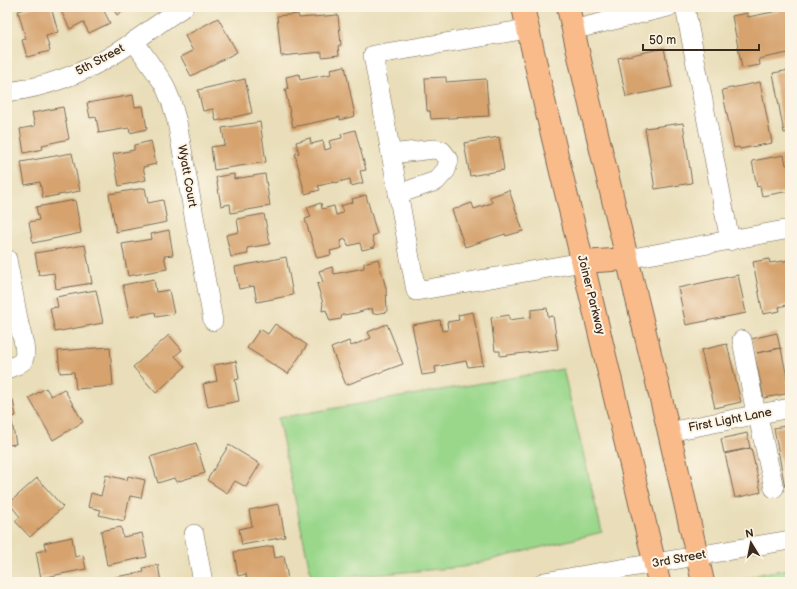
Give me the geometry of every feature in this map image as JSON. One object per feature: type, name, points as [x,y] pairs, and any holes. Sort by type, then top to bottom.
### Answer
[{"type":"main road","name":"Joiner Parkway","points":[[523,7],[657,573]]},
{"type":"main road","points":[[568,7],[572,30],[669,432],[703,582]]},
{"type":"main road","points":[[583,262],[627,259]]},
{"type":"street","name":"5th Street","points":[[7,92],[39,86],[69,76],[97,64],[116,53],[184,7]]},
{"type":"street","points":[[572,30],[668,7]]},
{"type":"street","points":[[685,7],[730,240]]},
{"type":"street","points":[[528,29],[373,55],[416,291],[583,262]]},
{"type":"street","name":"Wyatt Court","points":[[134,41],[164,84],[177,122],[213,321]]},
{"type":"street","points":[[391,154],[434,149],[442,151],[449,160],[446,170],[436,181],[398,194]]},
{"type":"street","points":[[627,259],[790,229]]},
{"type":"street","points":[[7,259],[25,354],[23,361],[7,369]]},
{"type":"street","points":[[742,340],[756,414],[759,421],[774,488]]},
{"type":"street","name":"First Light Lane","points":[[669,432],[790,408]]},
{"type":"street","points":[[194,534],[203,582]]},
{"type":"street","name":"3rd Street","points":[[544,582],[657,573],[697,556],[790,540]]},
{"type":"green space","points":[[563,369],[602,532],[463,567],[312,580],[278,418]]},
{"type":"green space","points":[[790,569],[790,582],[736,582],[765,573]]},
{"type":"building","points":[[33,7],[51,7],[58,32],[46,36],[50,51],[27,57],[22,40],[26,39],[18,11]]},
{"type":"building","points":[[59,7],[94,7],[96,10],[102,7],[110,23],[89,33],[83,22],[70,29]]},
{"type":"building","points":[[112,7],[129,7],[117,15]]},
{"type":"building","points":[[777,7],[790,7],[790,57],[788,57],[788,53],[759,59],[760,65],[742,68],[732,16],[747,13],[748,17],[778,11]]},
{"type":"building","points":[[298,14],[299,18],[338,15],[341,45],[338,46],[339,55],[322,57],[322,52],[281,56],[277,16]]},
{"type":"building","points":[[218,18],[237,52],[191,76],[181,57],[193,51],[185,36]]},
{"type":"building","points":[[664,48],[672,87],[626,97],[618,58]]},
{"type":"building","points":[[345,66],[355,116],[340,120],[340,117],[293,127],[285,89],[288,89],[286,77],[299,74],[300,80],[331,74],[330,69]]},
{"type":"building","points":[[790,70],[790,132],[784,133],[773,73]]},
{"type":"building","points":[[446,77],[446,82],[486,79],[489,116],[431,119],[430,111],[427,111],[425,78]]},
{"type":"building","points":[[245,79],[252,113],[216,121],[213,109],[203,111],[198,90]]},
{"type":"building","points":[[760,82],[772,143],[740,149],[739,147],[734,148],[722,90]]},
{"type":"building","points":[[133,95],[135,107],[143,106],[147,129],[130,133],[129,128],[99,133],[96,117],[90,118],[87,103]]},
{"type":"building","points":[[63,107],[69,139],[42,145],[43,149],[24,153],[20,129],[35,126],[32,113]]},
{"type":"building","points":[[260,122],[266,162],[214,170],[211,147],[225,145],[222,128]]},
{"type":"building","points":[[683,123],[692,183],[655,189],[645,128]]},
{"type":"building","points":[[355,130],[366,170],[360,171],[363,183],[351,186],[350,179],[334,182],[318,186],[320,190],[305,194],[295,154],[299,153],[296,142],[310,138],[311,144],[323,141],[325,150],[331,148],[329,141],[342,138],[341,134]]},
{"type":"building","points":[[499,137],[504,170],[470,176],[464,143]]},
{"type":"building","points":[[151,141],[156,164],[143,167],[146,180],[119,186],[113,154],[134,150],[134,145]]},
{"type":"building","points":[[72,153],[80,191],[43,198],[40,182],[25,185],[21,162]]},
{"type":"building","points":[[784,155],[786,165],[790,164],[790,191],[762,196],[760,186],[757,187],[752,161]]},
{"type":"building","points":[[234,174],[234,179],[265,174],[270,206],[231,213],[230,204],[221,206],[216,177]]},
{"type":"building","points":[[145,188],[148,203],[163,200],[167,222],[116,232],[109,194]]},
{"type":"building","points":[[509,190],[523,231],[506,236],[505,234],[465,247],[452,210],[472,203],[474,209],[492,203],[490,197]]},
{"type":"building","points":[[366,195],[377,234],[372,236],[375,247],[362,250],[360,243],[348,246],[346,239],[340,241],[342,248],[330,251],[331,255],[317,258],[305,219],[311,217],[307,207],[321,203],[322,209],[334,206],[336,215],[343,213],[341,206],[353,202],[352,199]]},
{"type":"building","points":[[75,200],[81,233],[33,243],[29,222],[39,220],[36,207]]},
{"type":"building","points":[[264,214],[270,244],[247,248],[248,254],[231,257],[226,235],[239,232],[237,219]]},
{"type":"building","points":[[169,230],[173,255],[164,256],[167,269],[128,276],[122,244],[152,239],[151,234]]},
{"type":"building","points":[[85,245],[92,283],[56,289],[54,273],[39,275],[35,253]]},
{"type":"building","points":[[286,257],[293,295],[257,302],[254,286],[239,289],[235,267]]},
{"type":"building","points":[[378,259],[386,288],[387,312],[373,314],[372,308],[356,313],[342,315],[341,319],[330,321],[326,310],[322,311],[323,303],[317,284],[323,282],[319,271],[332,267],[334,274],[364,268],[364,263]]},
{"type":"building","points":[[769,259],[770,263],[790,260],[790,304],[779,307],[780,311],[763,314],[753,262]]},
{"type":"building","points":[[738,275],[746,313],[686,325],[678,288]]},
{"type":"building","points":[[154,279],[156,292],[169,290],[174,314],[156,317],[155,312],[130,317],[123,285]]},
{"type":"building","points":[[96,290],[103,323],[55,332],[50,308],[58,307],[56,297]]},
{"type":"building","points":[[547,308],[548,317],[553,316],[558,349],[500,356],[500,351],[495,351],[491,318],[509,315],[509,320],[531,317],[531,310]]},
{"type":"building","points":[[473,312],[483,365],[468,367],[466,361],[435,367],[436,373],[422,375],[412,325],[440,320],[442,331],[448,330],[447,322],[459,320],[458,315]]},
{"type":"building","points":[[275,324],[307,345],[288,374],[247,348],[260,329],[268,334]]},
{"type":"building","points":[[387,324],[403,364],[346,385],[331,348],[349,341],[351,346],[371,338],[368,332]]},
{"type":"building","points":[[777,333],[780,348],[757,353],[781,348],[790,393],[764,398],[751,339]]},
{"type":"building","points":[[169,335],[182,350],[175,356],[185,367],[156,393],[133,367]]},
{"type":"building","points":[[727,344],[741,402],[715,408],[701,350]]},
{"type":"building","points":[[110,347],[113,386],[76,389],[74,372],[60,373],[58,351]]},
{"type":"building","points":[[236,361],[239,379],[235,380],[239,401],[208,407],[203,384],[217,381],[214,365]]},
{"type":"building","points":[[46,388],[51,396],[64,389],[83,422],[53,440],[29,398]]},
{"type":"building","points":[[13,400],[16,416],[11,417],[16,444],[7,445],[7,401]]},
{"type":"building","points":[[790,425],[790,486],[785,487],[774,428]]},
{"type":"building","points":[[747,433],[750,448],[724,453],[721,439]]},
{"type":"building","points":[[196,443],[205,473],[176,482],[174,478],[158,483],[150,457]]},
{"type":"building","points":[[229,445],[260,464],[246,487],[235,481],[227,493],[207,480]]},
{"type":"building","points":[[751,448],[761,492],[735,498],[725,454]]},
{"type":"building","points":[[106,475],[127,480],[128,476],[145,480],[141,498],[130,496],[124,521],[99,515],[101,510],[88,507],[91,493],[101,496]]},
{"type":"building","points":[[37,478],[63,507],[30,537],[15,521],[20,517],[9,503]]},
{"type":"building","points":[[279,504],[285,537],[242,545],[239,529],[252,526],[249,510]]},
{"type":"building","points":[[121,527],[123,537],[142,533],[147,557],[107,565],[101,531]]},
{"type":"building","points":[[72,537],[75,557],[83,555],[86,569],[41,578],[36,552],[46,550],[44,543]]},
{"type":"building","points":[[273,546],[275,558],[284,556],[288,580],[274,582],[247,582],[246,574],[238,576],[234,552]]},
{"type":"building","points":[[158,565],[161,582],[116,582],[115,577],[144,572],[143,568]]}]
